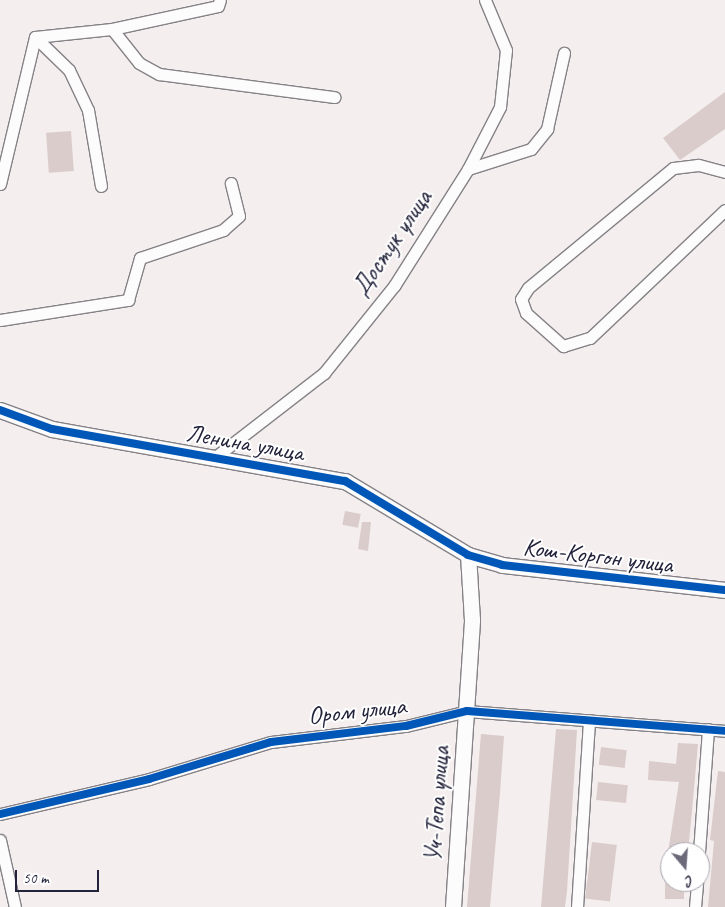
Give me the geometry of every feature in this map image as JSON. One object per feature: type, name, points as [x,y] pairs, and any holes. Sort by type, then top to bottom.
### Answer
[{"type":"street","points":[[35,37],[112,29],[218,6],[220,0]]},
{"type":"street","name":"Достук улица","points":[[214,458],[324,373],[394,286],[468,169],[500,108],[506,50],[485,0]]},
{"type":"street","points":[[112,29],[139,63],[159,74],[334,97]]},
{"type":"street","points":[[0,184],[35,37]]},
{"type":"street","points":[[35,37],[69,70],[88,110],[101,186]]},
{"type":"street","points":[[468,169],[531,149],[547,129],[564,53]]},
{"type":"street","points":[[725,172],[698,165],[673,168],[528,288],[521,299],[526,313],[563,346],[590,338],[725,210]]},
{"type":"street","points":[[0,320],[128,300],[140,258],[224,230],[239,216],[231,183]]},
{"type":"street","name":"Ленина улица","points":[[0,410],[52,429],[345,481],[468,554]]},
{"type":"street","name":"Кош-Коргон улица","points":[[468,554],[502,565],[725,590]]},
{"type":"street","name":"Уч-Тепа улица","points":[[453,907],[472,620],[468,554]]},
{"type":"street","name":"Ором улица","points":[[0,814],[149,779],[271,742],[406,726],[467,710],[725,731]]},
{"type":"street","points":[[577,907],[589,720]]},
{"type":"street","points":[[700,842],[708,730]]},
{"type":"street","points":[[0,840],[15,907]]},
{"type":"street","points":[[696,907],[697,892]]},
{"type":"building","points":[[725,92],[725,129],[680,160],[663,138]]},
{"type":"building","points":[[71,131],[74,171],[49,173],[46,133]]},
{"type":"building","points":[[345,511],[361,514],[358,528],[342,525]]},
{"type":"building","points":[[362,522],[371,522],[368,551],[358,549]]},
{"type":"building","points":[[556,729],[577,730],[567,891],[565,907],[541,907]]},
{"type":"building","points":[[481,734],[504,736],[500,793],[490,907],[467,907]]},
{"type":"building","points":[[678,743],[698,744],[689,842],[670,842],[679,782],[648,780],[649,761],[676,764]]},
{"type":"building","points":[[601,747],[627,750],[625,768],[599,765]]},
{"type":"building","points":[[718,771],[725,772],[725,907],[708,907],[714,841],[710,840]]},
{"type":"building","points":[[598,782],[628,785],[626,803],[596,800]]},
{"type":"building","points":[[592,842],[617,845],[610,902],[585,899]]},
{"type":"building","points":[[665,892],[684,892],[684,899],[665,899]]},
{"type":"cycle path","points":[[0,410],[52,429],[345,481],[468,555],[502,565],[725,590]]},
{"type":"cycle path","points":[[0,814],[149,779],[271,742],[406,726],[467,711],[725,731]]}]
